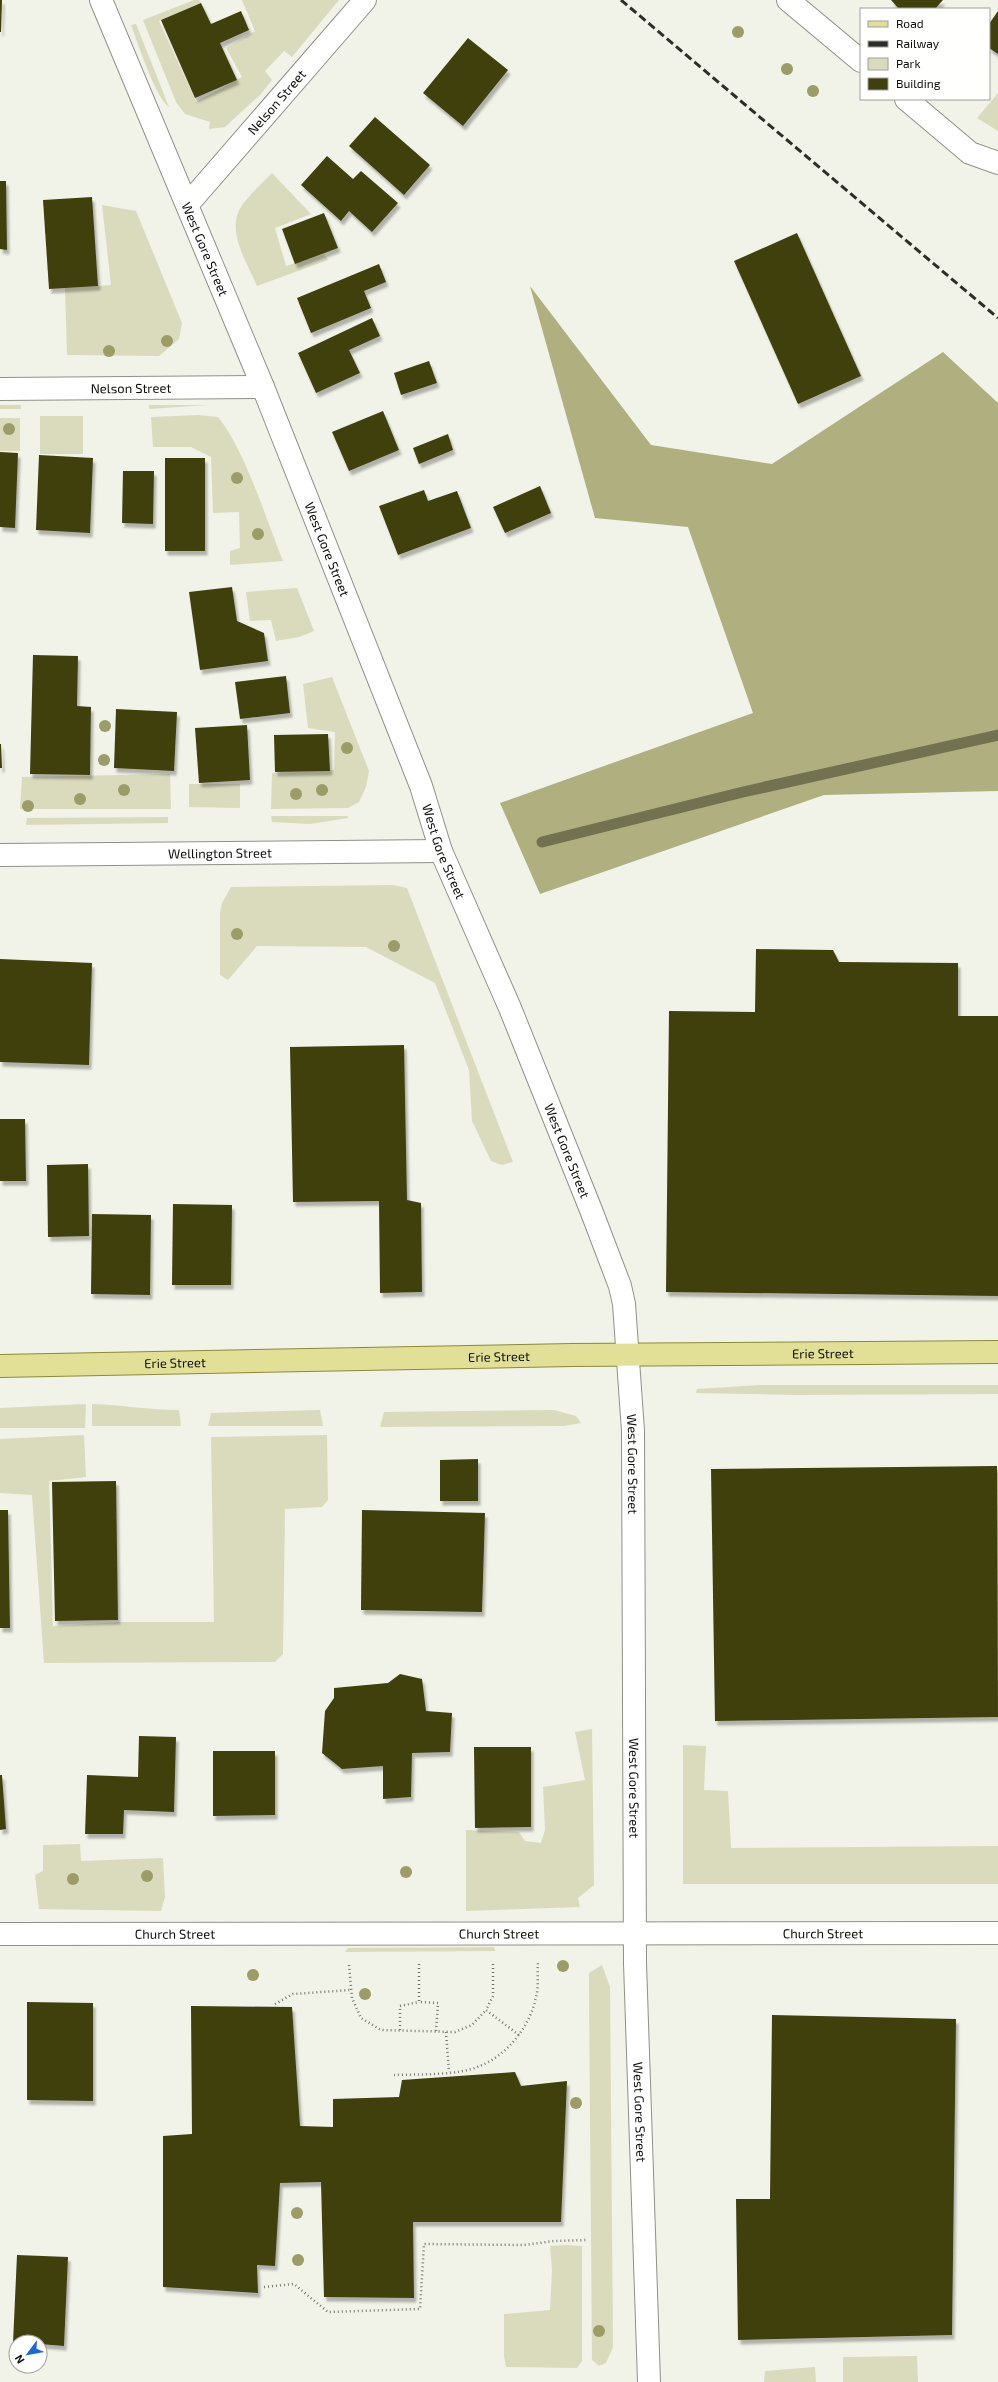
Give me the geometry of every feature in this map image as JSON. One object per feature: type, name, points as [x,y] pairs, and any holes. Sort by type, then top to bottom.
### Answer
[{"type":"main road","name":"Erie Street","points":[[0,1366],[627,1354],[998,1352]]},
{"type":"street","name":"West Gore Street","points":[[101,0],[188,204],[263,387],[422,786],[440,851],[510,1008],[620,1286],[624,1304],[633,1431],[635,1933],[649,2382]]},
{"type":"street","name":"Nelson Street","points":[[188,204],[365,0]]},
{"type":"street","points":[[788,0],[860,60]]},
{"type":"street","points":[[907,100],[970,153],[998,164]]},
{"type":"street","name":"Nelson Street","points":[[0,389],[263,387]]},
{"type":"street","name":"Wellington Street","points":[[0,855],[440,851]]},
{"type":"street","name":"Church Street","points":[[0,1934],[998,1933]]},
{"type":"path","points":[[419,1956],[420,2002]]},
{"type":"path","points":[[349,1957],[350,1990],[362,2018],[381,2030],[436,2032],[455,2032],[472,2025],[486,2010],[493,1996],[493,1961]]},
{"type":"path","points":[[394,2075],[449,2072],[479,2067],[499,2056],[519,2035],[526,2024],[537,1997],[538,1960]]},
{"type":"path","points":[[275,2004],[292,1994],[350,1990]]},
{"type":"path","points":[[400,2030],[400,2006],[420,2002],[438,2003],[436,2032]]},
{"type":"path","points":[[486,2010],[519,2035]]},
{"type":"path","points":[[446,2032],[449,2072]]},
{"type":"path","points":[[264,2287],[294,2284],[328,2312],[420,2309],[424,2244],[524,2246],[554,2241],[587,2240]]},
{"type":"green space","points":[[194,0],[199,0],[201,3],[159,21],[196,102],[242,77],[226,48],[255,31],[242,0],[339,0],[292,57],[284,51],[265,71],[272,80],[261,94],[225,127],[209,129],[210,122],[185,114],[176,102],[143,20]]},
{"type":"green space","points":[[136,24],[169,107],[158,92],[147,69],[131,25]]},
{"type":"green space","points":[[998,93],[998,131],[977,118]]},
{"type":"green space","points":[[272,173],[311,214],[275,228],[286,266],[324,254],[328,260],[257,286],[241,250],[236,231],[236,222],[240,208],[253,192]]},
{"type":"green space","points":[[102,205],[136,211],[182,323],[179,339],[159,356],[67,355],[65,288],[111,285]]},
{"type":"green space","points":[[530,286],[651,445],[772,464],[943,352],[998,403],[998,791],[824,795],[540,894],[500,803],[753,713],[688,527],[595,518]]},
{"type":"green space","points":[[0,405],[21,405],[21,409],[0,409]]},
{"type":"green space","points":[[149,405],[208,405],[149,409]]},
{"type":"green space","points":[[198,415],[218,417],[228,431],[246,466],[283,561],[230,565],[230,551],[240,548],[239,512],[213,513],[211,457],[191,447],[153,447],[151,417]]},
{"type":"green space","points":[[40,416],[83,416],[83,454],[40,454]]},
{"type":"green space","points":[[0,418],[20,418],[20,451],[0,451]]},
{"type":"green space","points":[[297,588],[314,631],[299,637],[276,641],[271,620],[250,621],[246,592]]},
{"type":"green space","points":[[332,677],[369,771],[366,787],[359,802],[348,808],[271,809],[272,773],[334,770],[335,732],[308,728],[303,684]]},
{"type":"green space","points":[[170,774],[171,809],[20,809],[22,777]]},
{"type":"green space","points":[[189,784],[240,784],[240,808],[189,807]]},
{"type":"green space","points":[[271,816],[348,816],[348,818],[310,824],[272,822]]},
{"type":"green space","points":[[168,817],[168,823],[26,825],[27,818]]},
{"type":"green space","points":[[393,885],[407,888],[513,1162],[502,1165],[491,1161],[472,1121],[469,1070],[435,983],[366,947],[257,946],[228,980],[220,975],[220,913],[222,903],[231,887]]},
{"type":"green space","points":[[759,1385],[998,1385],[998,1394],[795,1395],[696,1393],[697,1389]]},
{"type":"green space","points":[[86,1404],[85,1428],[0,1428],[0,1408]]},
{"type":"green space","points":[[92,1404],[179,1410],[181,1426],[92,1426]]},
{"type":"green space","points":[[320,1410],[323,1426],[208,1426],[211,1413]]},
{"type":"green space","points":[[554,1410],[576,1416],[581,1423],[564,1426],[380,1427],[384,1412]]},
{"type":"green space","points":[[84,1435],[86,1477],[49,1481],[53,1626],[123,1622],[214,1622],[211,1437],[327,1435],[328,1500],[322,1507],[285,1509],[283,1654],[275,1662],[44,1663],[32,1495],[0,1493],[0,1439]]},
{"type":"green space","points":[[592,1729],[594,1885],[578,1898],[580,1907],[466,1911],[466,1830],[519,1832],[525,1841],[541,1843],[545,1830],[543,1787],[585,1780],[575,1732]]},
{"type":"green space","points":[[683,1745],[706,1746],[704,1790],[728,1791],[731,1848],[998,1846],[998,1884],[683,1884]]},
{"type":"green space","points":[[80,1844],[81,1861],[163,1858],[165,1897],[161,1911],[39,1909],[35,1875],[43,1871],[43,1845]]},
{"type":"green space","points":[[494,1947],[495,1951],[345,1952],[348,1948]]},
{"type":"green space","points":[[602,1965],[610,1987],[613,2347],[606,2363],[599,2366],[592,2360],[589,1973]]},
{"type":"green space","points":[[550,2246],[582,2246],[582,2361],[577,2368],[506,2367],[504,2356],[504,2314],[550,2310],[552,2270]]},
{"type":"green space","points":[[917,2356],[918,2382],[843,2382],[843,2357]]},
{"type":"green space","points":[[815,2367],[816,2382],[764,2382],[765,2371]]},
{"type":"building","points":[[0,0],[2,0],[1,32],[0,32]]},
{"type":"building","points":[[891,0],[943,0],[936,8],[898,8]]},
{"type":"building","points":[[201,3],[211,24],[241,11],[249,30],[220,43],[237,80],[195,98],[161,20]]},
{"type":"building","points":[[998,11],[998,54],[990,49],[990,23]]},
{"type":"building","points":[[468,38],[508,70],[463,126],[423,93]]},
{"type":"building","points":[[375,117],[430,165],[404,195],[349,146]]},
{"type":"building","points":[[327,156],[353,179],[361,171],[398,203],[372,232],[349,211],[341,221],[301,185]]},
{"type":"building","points":[[0,181],[6,181],[7,250],[0,249]]},
{"type":"building","points":[[92,197],[98,286],[49,289],[43,200]]},
{"type":"building","points":[[324,213],[338,248],[295,264],[282,229]]},
{"type":"building","points":[[797,233],[861,376],[798,404],[734,261]]},
{"type":"building","points":[[379,264],[386,282],[364,291],[371,308],[311,333],[297,298]]},
{"type":"building","points":[[372,318],[380,336],[349,350],[360,373],[316,393],[298,353]]},
{"type":"building","points":[[429,361],[437,383],[401,395],[394,373]]},
{"type":"building","points":[[383,411],[399,450],[349,471],[332,432]]},
{"type":"building","points":[[448,434],[453,450],[419,464],[413,448]]},
{"type":"building","points":[[0,452],[18,453],[15,528],[0,527]]},
{"type":"building","points":[[39,455],[93,458],[90,533],[36,530]]},
{"type":"building","points":[[165,458],[205,458],[205,551],[165,551]]},
{"type":"building","points":[[123,471],[154,471],[153,524],[122,523]]},
{"type":"building","points":[[540,486],[551,513],[505,533],[493,507]]},
{"type":"building","points":[[424,490],[428,501],[457,491],[471,528],[398,555],[379,506]]},
{"type":"building","points":[[232,587],[237,621],[264,633],[268,661],[200,670],[189,592]]},
{"type":"building","points":[[33,655],[78,656],[77,706],[91,707],[90,775],[30,774]]},
{"type":"building","points":[[286,676],[290,713],[240,719],[235,682]]},
{"type":"building","points":[[116,709],[177,712],[174,771],[114,768]]},
{"type":"building","points":[[247,725],[250,780],[199,783],[195,728]]},
{"type":"building","points":[[328,734],[330,771],[275,772],[274,735]]},
{"type":"building","points":[[1,744],[2,768],[0,768]]},
{"type":"building","points":[[756,949],[833,950],[839,962],[958,963],[958,1016],[998,1016],[998,1296],[666,1292],[669,1011],[755,1012]]},
{"type":"building","points":[[0,959],[92,963],[89,1065],[0,1062]]},
{"type":"building","points":[[404,1045],[407,1200],[421,1203],[422,1292],[380,1293],[379,1201],[293,1202],[290,1047]]},
{"type":"building","points":[[0,1119],[25,1119],[26,1181],[0,1181]]},
{"type":"building","points":[[88,1164],[89,1236],[48,1237],[47,1165]]},
{"type":"building","points":[[173,1204],[232,1205],[231,1285],[172,1285]]},
{"type":"building","points":[[92,1214],[151,1215],[150,1295],[91,1294]]},
{"type":"building","points":[[478,1459],[478,1501],[440,1501],[440,1460]]},
{"type":"building","points":[[997,1466],[998,1717],[715,1721],[711,1469]]},
{"type":"building","points":[[116,1481],[118,1620],[55,1621],[52,1482]]},
{"type":"building","points":[[0,1510],[8,1510],[10,1628],[0,1628]]},
{"type":"building","points":[[362,1510],[485,1513],[482,1612],[361,1610]]},
{"type":"building","points":[[400,1674],[422,1679],[426,1711],[452,1713],[450,1752],[412,1753],[411,1797],[383,1799],[383,1766],[342,1769],[322,1753],[325,1711],[334,1698],[334,1688],[388,1683]]},
{"type":"building","points":[[139,1736],[176,1737],[174,1812],[124,1810],[123,1834],[85,1834],[87,1775],[138,1777]]},
{"type":"building","points":[[474,1747],[531,1747],[531,1827],[475,1828]]},
{"type":"building","points":[[213,1751],[275,1751],[275,1815],[213,1816]]},
{"type":"building","points":[[0,1775],[2,1775],[6,1829],[0,1830]]},
{"type":"building","points":[[27,2002],[93,2003],[93,2101],[27,2100]]},
{"type":"building","points":[[191,2006],[292,2007],[300,2126],[333,2127],[333,2099],[399,2097],[402,2080],[515,2072],[521,2086],[567,2081],[561,2222],[413,2222],[414,2298],[324,2297],[321,2182],[280,2183],[275,2266],[257,2265],[258,2293],[163,2287],[163,2136],[192,2134]]},
{"type":"building","points":[[772,2015],[956,2019],[952,2335],[738,2340],[736,2199],[770,2199]]},
{"type":"building","points":[[17,2255],[68,2257],[64,2346],[48,2345],[48,2334],[13,2334]]},
{"type":"waterway","points":[[542,842],[743,792],[998,735]]},
{"type":"railway","points":[[621,0],[998,318]]}]
